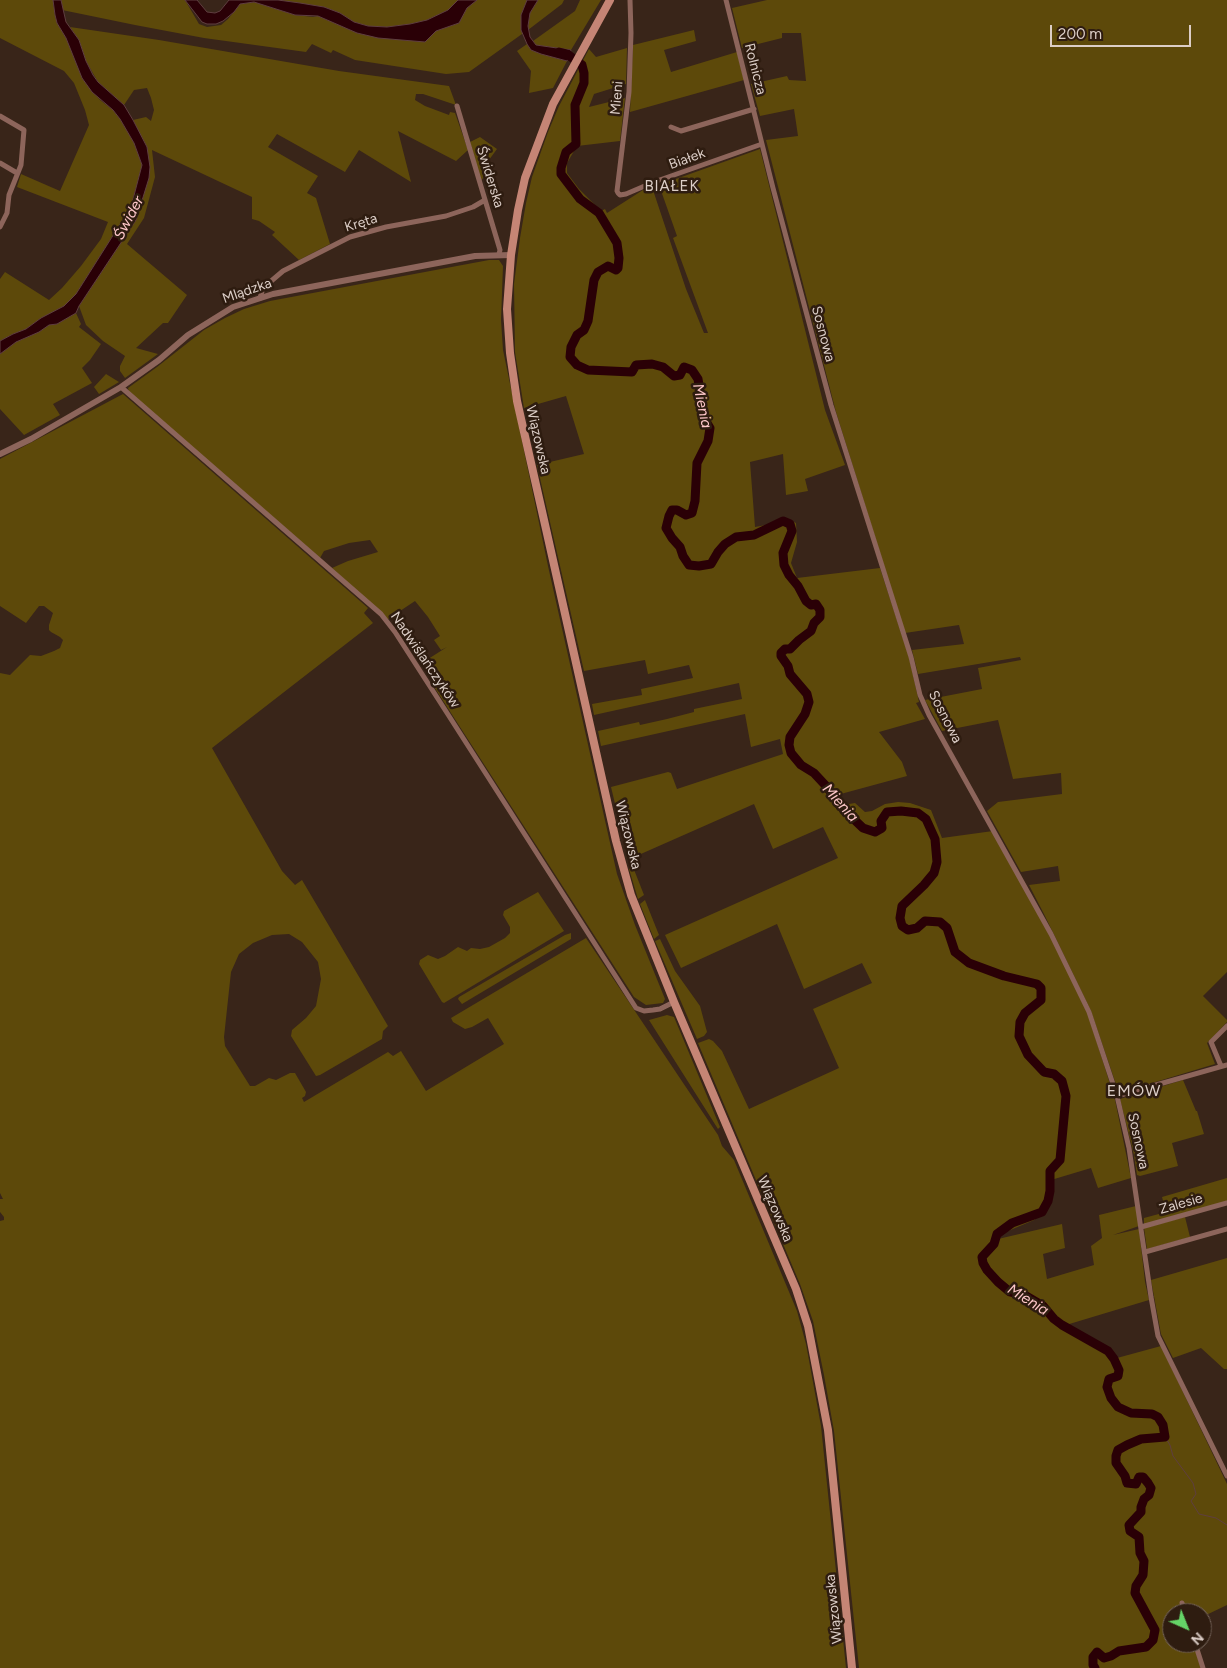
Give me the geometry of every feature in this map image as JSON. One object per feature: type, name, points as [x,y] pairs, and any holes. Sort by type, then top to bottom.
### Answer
[{"type":"main road","name":"Wiązowska","points":[[610,0],[571,68],[553,104],[528,168],[518,210],[511,255],[507,309],[510,353],[519,410],[623,867],[637,914],[796,1288],[808,1326],[828,1430],[852,1668]]},
{"type":"street","name":"Mieni","points":[[620,196],[616,191],[629,92],[630,0]]},
{"type":"street","name":"Rolnicza","points":[[726,0],[762,144]]},
{"type":"street","name":"Świderska","points":[[457,106],[500,250],[499,254]]},
{"type":"street","points":[[671,127],[681,131],[754,109]]},
{"type":"street","points":[[0,116],[24,130],[21,165],[9,195],[7,213],[0,227]]},
{"type":"street","name":"Białek","points":[[620,196],[762,144]]},
{"type":"street","name":"Sosnowa","points":[[762,144],[830,405],[911,657],[920,695],[929,715],[1051,934],[1089,1012],[1117,1096],[1129,1148],[1158,1336],[1227,1476]]},
{"type":"street","points":[[0,163],[17,173]]},
{"type":"street","name":"Kręta","points":[[260,298],[263,288],[283,271],[350,236],[446,216],[473,207],[485,200]]},
{"type":"street","name":"Mlądzka","points":[[0,454],[31,439],[121,387],[160,360],[188,335],[232,307],[260,298],[475,256],[511,255]]},
{"type":"street","name":"Nadwiślańczyków","points":[[121,387],[381,614],[395,632],[636,1008],[644,1011],[660,1009],[674,1002]]},
{"type":"street","points":[[1117,1096],[1224,1066],[1211,1042],[1227,1026]]},
{"type":"street","name":"Zalesie","points":[[1141,1226],[1227,1202]]},
{"type":"street","points":[[1145,1252],[1227,1229]]},
{"type":"street","points":[[1198,1653],[1203,1668]]},
{"type":"shaded area","points":[[0,0],[53,0],[57,23],[66,38],[82,78],[100,100],[113,110],[120,119],[134,143],[142,165],[131,207],[76,294],[65,306],[41,318],[26,329],[0,341],[0,279],[5,272],[49,300],[81,266],[101,239],[108,222],[17,187],[21,174],[60,191],[89,125],[74,83],[64,71],[0,38]]},
{"type":"shaded area","points":[[61,0],[185,0],[199,24],[207,27],[221,25],[240,4],[254,2],[295,15],[318,16],[357,33],[398,40],[436,31],[459,23],[467,8],[477,0],[527,0],[521,15],[522,34],[469,72],[446,74],[355,60],[333,50],[331,53],[312,44],[306,52],[204,38],[135,25],[62,10]]},
{"type":"shaded area","points":[[278,0],[458,0],[448,10],[427,20],[387,27],[368,26],[354,22],[340,13],[324,7]]},
{"type":"shaded area","points":[[538,0],[564,0],[562,4],[528,30],[530,13]]},
{"type":"shaded area","points":[[580,0],[601,0],[571,50],[536,45],[533,41],[575,11]]},
{"type":"shaded area","points":[[767,0],[1227,0],[1227,972],[1203,996],[1227,1020],[1207,1043],[1215,1064],[1119,1093],[1091,1011],[1029,885],[1060,881],[1058,866],[1021,872],[987,811],[998,802],[1062,794],[1061,773],[1013,779],[998,720],[942,731],[925,700],[982,689],[978,668],[1021,660],[1020,657],[918,674],[912,650],[964,644],[959,625],[905,633],[836,412],[766,140],[798,136],[794,109],[760,116],[751,84],[787,76],[789,80],[806,81],[801,33],[782,33],[782,38],[742,48],[732,8]]},
{"type":"shaded area","points":[[70,27],[159,40],[339,71],[449,86],[456,105],[423,94],[416,94],[415,100],[449,115],[450,112],[455,113],[468,150],[456,161],[398,131],[411,182],[359,150],[345,172],[277,134],[268,147],[318,176],[307,193],[316,198],[330,244],[299,260],[272,235],[275,232],[259,221],[252,219],[252,197],[152,150],[155,177],[144,218],[127,244],[187,295],[168,323],[163,323],[136,348],[158,354],[125,378],[120,371],[120,366],[125,356],[103,341],[86,325],[79,306],[136,220],[147,147],[133,120],[146,117],[151,121],[154,110],[147,88],[134,90],[124,105],[98,82],[86,61],[79,40]]},
{"type":"shaded area","points":[[694,30],[696,41],[664,50],[671,72],[737,52],[744,80],[630,112],[633,45]]},
{"type":"shaded area","points":[[527,44],[531,50],[567,61],[553,88],[529,93],[531,71],[517,51]]},
{"type":"shaded area","points":[[627,48],[626,84],[594,94],[589,107],[625,98],[620,141],[577,146],[567,163],[567,173],[579,189],[601,211],[605,209],[607,213],[643,190],[652,187],[686,289],[704,333],[708,333],[673,238],[677,236],[659,185],[760,149],[825,410],[845,465],[805,479],[808,491],[786,495],[783,454],[750,462],[755,527],[786,518],[796,523],[797,542],[791,563],[797,578],[880,568],[909,657],[919,702],[916,703],[925,719],[879,732],[902,762],[907,776],[837,795],[843,805],[855,803],[865,812],[872,811],[885,804],[898,802],[910,803],[931,810],[942,838],[993,831],[1043,920],[1088,1014],[1115,1100],[1131,1178],[1098,1188],[1091,1168],[1051,1180],[1053,1195],[1047,1210],[1034,1220],[1001,1234],[998,1239],[1062,1224],[1065,1248],[1043,1254],[1047,1279],[1094,1265],[1091,1246],[1102,1238],[1099,1215],[1136,1206],[1139,1226],[1113,1235],[1139,1229],[1149,1300],[1066,1325],[1113,1351],[1117,1358],[1161,1346],[1227,1484],[1227,1605],[1212,1612],[1212,1603],[1162,1603],[1162,1653],[1196,1653],[1201,1668],[859,1668],[834,1431],[813,1321],[800,1284],[698,1043],[709,1039],[722,1051],[749,1109],[839,1068],[813,1009],[872,983],[862,963],[804,989],[777,924],[681,968],[665,935],[838,858],[823,827],[773,849],[754,804],[634,857],[629,857],[611,787],[668,772],[671,773],[677,789],[783,754],[780,739],[751,747],[745,714],[601,746],[598,731],[639,722],[640,725],[667,719],[694,712],[694,709],[742,699],[739,683],[594,715],[592,704],[642,695],[641,689],[693,678],[689,665],[648,674],[645,660],[584,671],[537,465],[584,454],[566,396],[524,408],[515,352],[514,284],[526,203],[532,177],[559,106],[589,49],[596,57]]},
{"type":"shaded area","points":[[480,137],[497,149],[486,164],[490,168],[481,181],[470,142]]},
{"type":"shaded area","points":[[489,260],[499,260],[503,266],[501,320],[503,350],[548,566],[617,874],[665,999],[663,1003],[646,1005],[634,997],[431,682],[436,678],[425,661],[447,647],[441,650],[434,640],[440,636],[428,617],[415,601],[388,619],[332,568],[378,552],[370,540],[349,543],[324,551],[320,558],[129,392],[128,388],[204,330],[244,309],[270,301]]},
{"type":"shaded area","points":[[76,313],[81,324],[79,327],[101,344],[82,368],[92,383],[53,404],[60,415],[24,435],[0,409],[0,354],[16,342],[39,332],[49,325],[57,324]]},
{"type":"shaded area","points":[[106,374],[119,382],[99,394],[94,387]]},
{"type":"shaded area","points":[[123,394],[368,608],[364,613],[373,623],[212,748],[282,871],[295,885],[302,880],[388,1026],[383,1031],[382,1039],[316,1076],[291,1036],[292,1030],[316,1006],[321,979],[318,962],[302,942],[289,934],[272,935],[253,943],[239,954],[231,972],[224,1037],[225,1046],[250,1086],[255,1086],[269,1078],[276,1080],[290,1073],[295,1073],[306,1092],[302,1098],[304,1102],[388,1052],[393,1056],[401,1051],[426,1091],[504,1044],[488,1018],[465,1029],[453,1022],[451,1018],[586,938],[718,1135],[722,1146],[734,1160],[797,1311],[806,1344],[821,1426],[846,1668],[0,1668],[0,1221],[4,1220],[4,1217],[0,1212],[0,1199],[3,1199],[0,1193],[0,673],[10,675],[30,655],[41,656],[54,651],[60,648],[63,640],[49,630],[53,613],[44,606],[39,606],[26,623],[0,606],[0,459]]},
{"type":"shaded area","points":[[633,867],[644,895],[638,899],[629,869]]},
{"type":"shaded area","points":[[538,892],[564,931],[444,1003],[442,1002],[419,964],[420,960],[428,955],[438,959],[458,947],[467,951],[471,948],[489,947],[505,938],[510,933],[510,927],[503,915],[504,911]]},
{"type":"shaded area","points":[[645,900],[659,935],[654,939],[640,904]]},
{"type":"shaded area","points":[[571,933],[571,939],[462,1004],[458,999],[565,935]]},
{"type":"shaded area","points":[[660,939],[675,971],[700,1006],[707,1032],[704,1036],[697,1039],[655,941]]},
{"type":"shaded area","points":[[667,1015],[674,1017],[720,1127],[718,1129],[649,1020]]},
{"type":"shaded area","points":[[1183,1080],[1197,1111],[1204,1134],[1172,1143],[1178,1166],[1140,1176],[1137,1175],[1120,1099]]},
{"type":"shaded area","points":[[1227,1178],[1227,1201],[1144,1225],[1144,1218],[1166,1212],[1162,1197]]},
{"type":"shaded area","points":[[1185,1217],[1190,1237],[1147,1249],[1144,1228]]},
{"type":"shaded area","points":[[1227,1258],[1227,1369],[1224,1369],[1201,1348],[1173,1358],[1161,1334],[1151,1280]]},
{"type":"water","name":"Świder","points":[[53,0],[61,0],[66,22],[79,40],[93,75],[98,82],[124,105],[133,120],[147,147],[150,167],[149,178],[136,220],[76,313],[57,324],[49,325],[39,332],[16,342],[0,354],[0,341],[26,329],[41,318],[64,306],[76,294],[131,207],[142,165],[134,143],[120,119],[113,110],[92,92],[82,78],[66,38],[57,23]]},
{"type":"water","points":[[185,0],[197,0],[207,12],[215,13],[220,11],[229,0],[278,0],[324,7],[340,13],[354,22],[368,26],[387,27],[427,20],[448,10],[458,0],[477,0],[467,8],[459,23],[436,31],[425,42],[378,38],[357,33],[318,16],[295,15],[254,2],[240,4],[223,21],[216,24],[207,24],[202,22]]},
{"type":"water","points":[[527,0],[538,0],[530,13],[528,26],[530,37],[536,45],[571,50],[567,61],[531,50],[527,44],[521,30],[521,15]]},
{"type":"waterway","name":"Mienia","points":[[559,52],[567,54],[582,65],[584,73],[584,83],[575,105],[576,144],[566,152],[561,174],[580,199],[599,213],[617,243],[619,258],[616,270],[608,266],[598,272],[594,280],[588,321],[584,330],[577,335],[571,347],[570,357],[577,365],[588,370],[632,372],[636,365],[652,364],[663,367],[674,376],[680,375],[684,367],[692,370],[698,379],[704,418],[710,428],[708,441],[697,463],[695,501],[692,513],[686,515],[677,510],[672,510],[666,528],[680,547],[689,565],[699,566],[711,564],[725,544],[736,537],[754,535],[783,521],[790,524],[792,531],[783,553],[784,565],[806,601],[811,605],[816,604],[820,610],[820,617],[814,623],[811,631],[790,649],[785,649],[781,653],[790,674],[807,694],[809,702],[805,714],[790,737],[791,753],[801,765],[814,773],[827,787],[840,806],[863,828],[875,832],[882,828],[881,821],[887,812],[918,813],[926,819],[935,839],[937,862],[934,873],[902,906],[900,918],[902,926],[908,930],[917,928],[925,921],[940,922],[947,928],[955,952],[969,963],[1004,976],[1037,984],[1041,988],[1041,1000],[1025,1013],[1020,1022],[1019,1036],[1028,1055],[1044,1072],[1054,1074],[1062,1081],[1066,1096],[1060,1160],[1050,1171],[1050,1191],[1048,1201],[1042,1212],[1012,1223],[997,1234],[994,1244],[982,1257],[983,1263],[998,1282],[1010,1292],[1026,1296],[1043,1306],[1062,1325],[1108,1351],[1119,1370],[1118,1376],[1109,1379],[1107,1387],[1111,1398],[1118,1407],[1131,1413],[1152,1414],[1158,1417],[1163,1425],[1165,1437],[1141,1439],[1118,1450],[1116,1456],[1116,1463],[1125,1476],[1127,1483],[1136,1484],[1139,1477],[1143,1477],[1151,1488],[1149,1495],[1144,1499],[1141,1512],[1129,1525],[1130,1531],[1139,1537],[1140,1553],[1144,1561],[1143,1575],[1136,1586],[1135,1593],[1155,1630],[1153,1640],[1146,1647],[1119,1651],[1104,1658],[1097,1652],[1093,1657],[1095,1668]]},
{"type":"waterway","points":[[1165,1437],[1170,1445],[1173,1456],[1193,1483],[1196,1494],[1191,1501],[1199,1514],[1216,1518],[1227,1525]]},
{"type":"district","name":"BIAŁEK","points":[[672,187]]},
{"type":"district","name":"EMÓW","points":[[1134,1091]]}]
